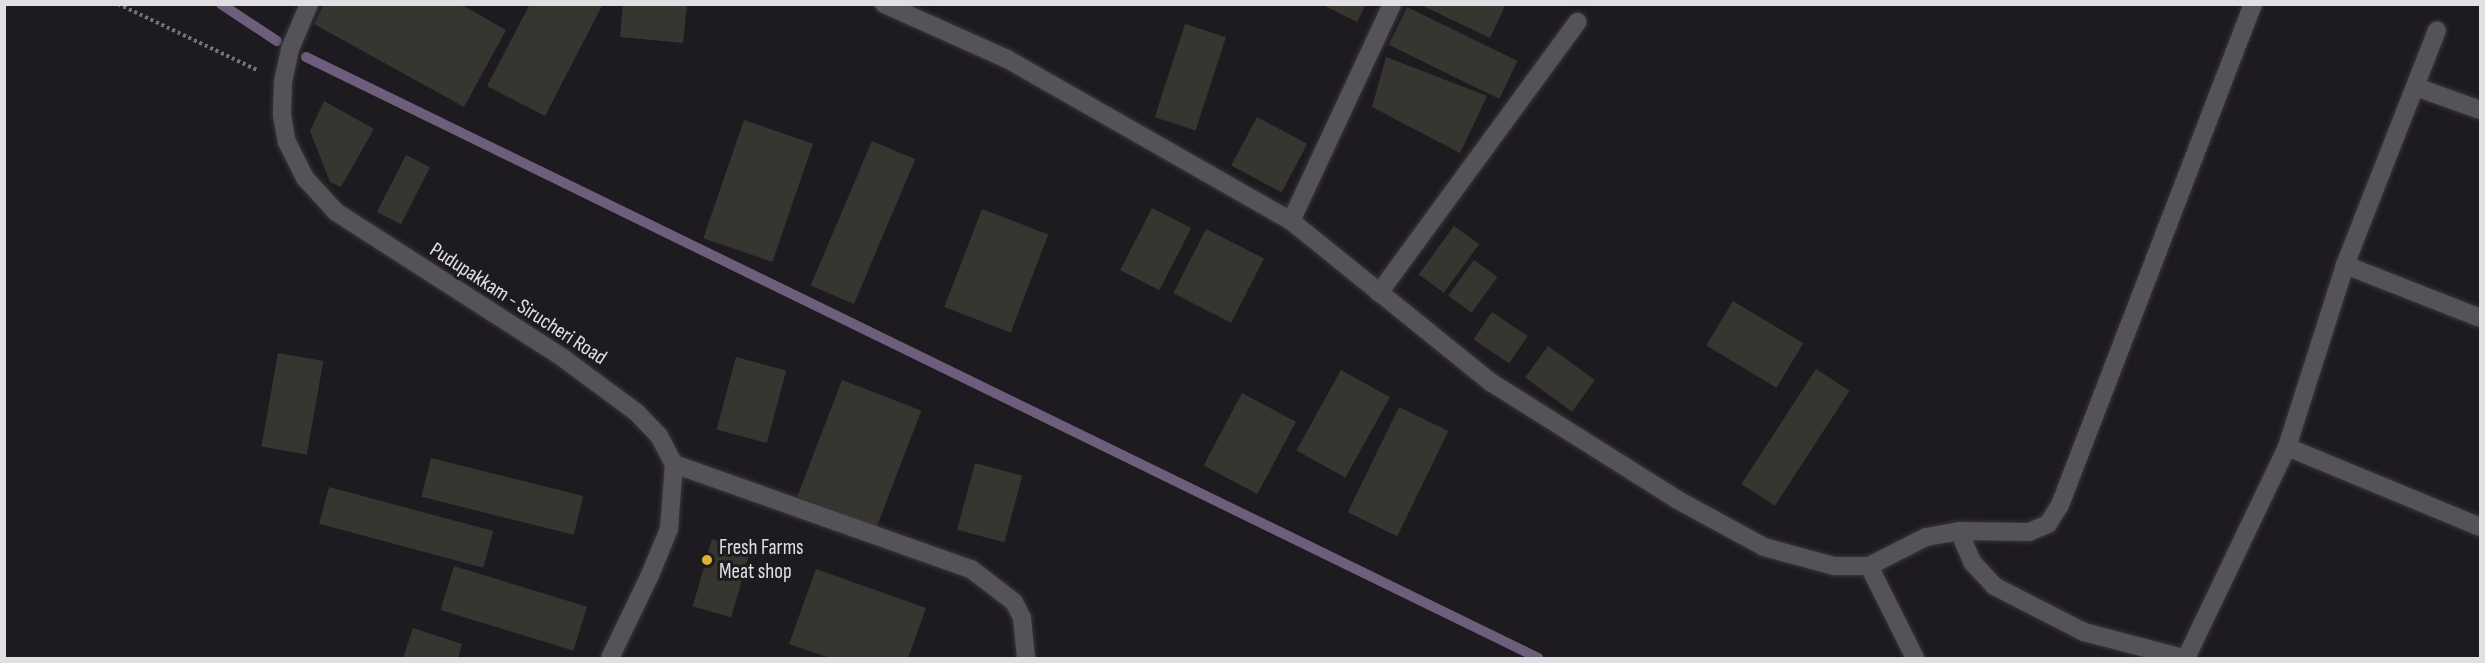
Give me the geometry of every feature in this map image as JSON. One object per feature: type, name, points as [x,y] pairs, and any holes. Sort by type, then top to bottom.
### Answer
[{"type":"street","name":"Pudupakkam - Sirucheri Road","points":[[309,4],[290,49],[282,82],[282,115],[286,142],[305,178],[336,212],[563,358],[636,412],[659,436],[674,464]]},
{"type":"street","points":[[884,4],[1007,60],[1291,221],[1492,383],[1676,499],[1764,547],[1834,566],[1869,566],[1926,537],[1959,531],[2029,532],[2048,524],[2060,505],[2253,4]]},
{"type":"street","points":[[1291,221],[1392,4]]},
{"type":"street","points":[[1379,293],[1577,22]]},
{"type":"street","points":[[1959,531],[1972,562],[1994,586],[2084,632],[2185,658],[2287,447],[2345,265],[2437,30]]},
{"type":"street","points":[[2416,87],[2481,111]]},
{"type":"street","points":[[2345,265],[2481,318]]},
{"type":"street","points":[[2287,447],[2481,526]]},
{"type":"street","points":[[610,658],[650,575],[669,529],[674,464],[971,569],[1000,588],[1014,602],[1022,618],[1026,658]]},
{"type":"street","points":[[1869,566],[1915,658]]},
{"type":"path","points":[[118,4],[282,82]]},
{"type":"building","points":[[324,4],[460,4],[506,30],[464,107],[314,24]]},
{"type":"building","points":[[530,4],[603,4],[545,116],[487,86]]},
{"type":"building","points":[[623,4],[687,4],[683,43],[620,37]]},
{"type":"building","points":[[1321,4],[1366,4],[1357,22]]},
{"type":"building","points":[[1419,4],[1506,4],[1490,38]]},
{"type":"building","points":[[1407,7],[1518,61],[1499,99],[1389,45]]},
{"type":"building","points":[[1185,24],[1226,37],[1196,130],[1155,117]]},
{"type":"building","points":[[1386,57],[1487,96],[1460,153],[1372,107]]},
{"type":"building","points":[[324,101],[374,129],[341,187],[330,182],[310,131]]},
{"type":"building","points":[[1257,117],[1307,144],[1282,192],[1231,166]]},
{"type":"building","points":[[744,120],[813,144],[772,262],[703,238]]},
{"type":"building","points":[[872,141],[915,159],[854,304],[811,286]]},
{"type":"building","points":[[406,155],[430,167],[401,224],[377,212]]},
{"type":"building","points":[[1152,208],[1191,228],[1159,290],[1120,270]]},
{"type":"building","points":[[982,209],[1048,234],[1011,332],[944,307]]},
{"type":"building","points":[[1454,226],[1479,244],[1444,293],[1419,275]]},
{"type":"building","points":[[1206,229],[1264,259],[1231,323],[1173,293]]},
{"type":"building","points":[[1474,260],[1497,277],[1472,313],[1448,296]]},
{"type":"building","points":[[1733,301],[1803,343],[1777,388],[1706,346]]},
{"type":"building","points":[[1492,312],[1528,336],[1509,363],[1474,339]]},
{"type":"building","points":[[1548,346],[1595,380],[1572,412],[1525,378]]},
{"type":"building","points":[[278,353],[323,361],[307,455],[262,447]]},
{"type":"building","points":[[736,357],[786,370],[767,443],[717,429]]},
{"type":"building","points":[[1816,369],[1850,391],[1775,506],[1741,484]]},
{"type":"building","points":[[1341,370],[1390,397],[1345,478],[1296,450]]},
{"type":"building","points":[[842,380],[921,410],[877,527],[797,497]]},
{"type":"building","points":[[1242,393],[1296,422],[1257,494],[1204,465]]},
{"type":"building","points":[[1399,407],[1448,431],[1397,536],[1348,512]]},
{"type":"building","points":[[431,458],[583,496],[574,535],[421,497]]},
{"type":"building","points":[[975,463],[1022,476],[1004,542],[957,530]]},
{"type":"building","points":[[329,487],[493,531],[483,568],[319,524]]},
{"type":"building","points":[[712,539],[750,550],[731,617],[693,606]]},
{"type":"building","points":[[454,566],[587,607],[573,651],[441,610]]},
{"type":"building","points":[[816,569],[926,608],[908,658],[830,658],[789,644]]},
{"type":"building","points":[[413,628],[462,644],[458,658],[403,658]]},
{"type":"waterway","points":[[221,4],[277,41]]},
{"type":"waterway","points":[[306,57],[1538,658]]},
{"type":"place","name":"Fresh Farms Meat shop","points":[[707,560]]}]
